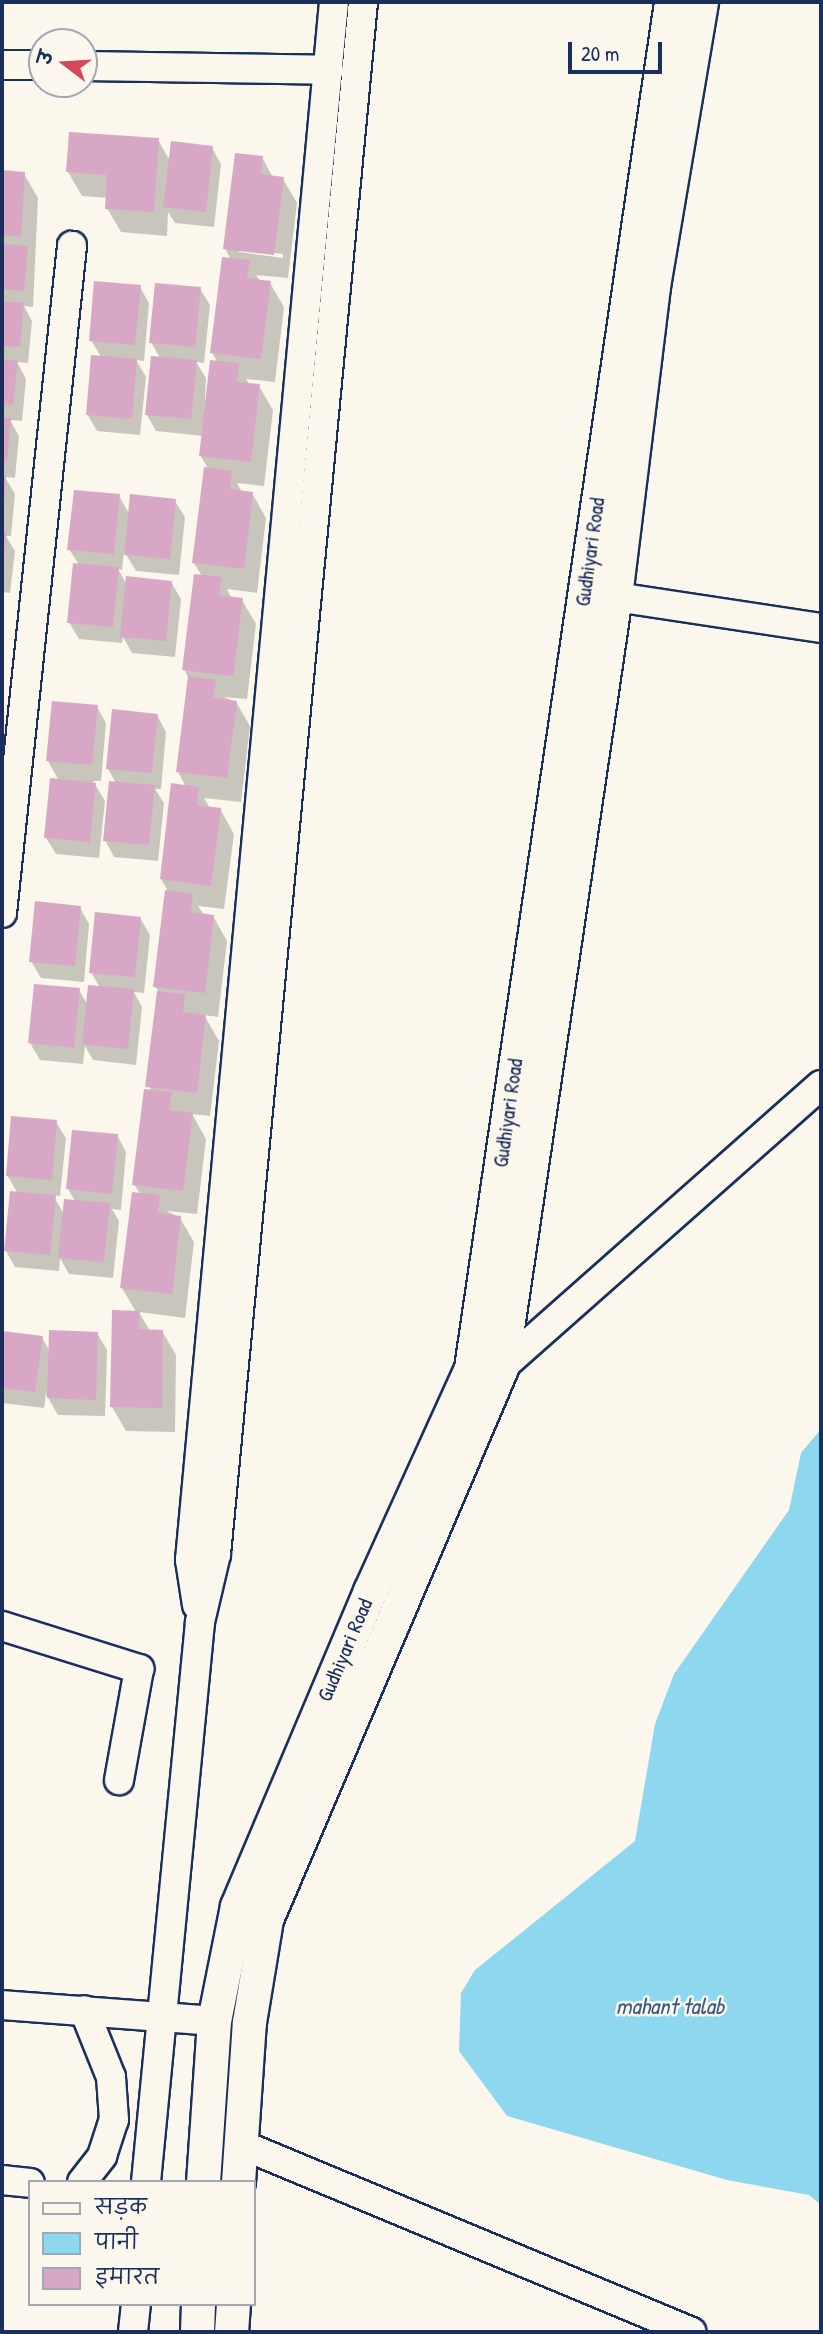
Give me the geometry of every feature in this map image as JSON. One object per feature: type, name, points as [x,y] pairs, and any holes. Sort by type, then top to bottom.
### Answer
[{"type":"street","points":[[200,1622],[190,1560],[334,2]]},
{"type":"street","points":[[146,2180],[200,1622],[216,1554],[363,2]]},
{"type":"street","name":"Gudhiyari Road","points":[[239,2180],[249,2022],[266,1919],[486,1368],[599,594],[671,2]]},
{"type":"street","name":"Gudhiyari Road","points":[[599,594],[701,2]]},
{"type":"street","points":[[2,65],[28,65]]},
{"type":"street","points":[[98,66],[329,70]]},
{"type":"street","points":[[2,913],[4,865],[72,246]]},
{"type":"street","points":[[599,594],[821,628]]},
{"type":"street","points":[[486,1368],[821,1085]]},
{"type":"street","name":"Gudhiyari Road","points":[[203,2180],[214,2021],[237,1906],[370,1591],[486,1368]]},
{"type":"street","points":[[2,1626],[139,1668],[119,1780]]},
{"type":"street","points":[[5,1999],[84,2010],[214,2021]]},
{"type":"street","points":[[84,2010],[111,2077],[114,2120],[102,2156],[84,2180]]},
{"type":"street","points":[[240,2144],[691,2332]]},
{"type":"street","points":[[2,2180],[28,2183]]},
{"type":"street","points":[[134,2332],[136,2306]]},
{"type":"street","points":[[197,2332],[198,2306]]},
{"type":"street","points":[[231,2332],[233,2306]]},
{"type":"water","name":"mahant talab","points":[[821,1429],[821,2205],[809,2195],[727,2180],[507,2116],[459,2051],[461,1993],[475,1970],[635,1841],[655,1724],[674,1674],[789,1510],[801,1453]]},
{"type":"building","points":[[69,132],[159,138],[154,212],[105,209],[107,175],[66,172]]},
{"type":"building","points":[[171,141],[213,146],[206,212],[163,207]]},
{"type":"building","points":[[235,153],[263,156],[261,174],[284,177],[274,255],[223,249]]},
{"type":"building","points":[[2,170],[25,172],[21,237],[2,235]]},
{"type":"building","points":[[2,244],[28,246],[24,291],[2,289]]},
{"type":"building","points":[[222,257],[250,260],[247,278],[271,281],[261,359],[210,353]]},
{"type":"building","points":[[94,281],[141,285],[135,345],[89,341]]},
{"type":"building","points":[[155,283],[201,287],[195,347],[149,343]]},
{"type":"building","points":[[2,301],[24,303],[20,347],[2,346]]},
{"type":"building","points":[[91,355],[137,359],[132,419],[86,415]]},
{"type":"building","points":[[151,356],[197,360],[191,419],[145,415]]},
{"type":"building","points":[[2,359],[18,361],[13,405],[2,404]]},
{"type":"building","points":[[210,360],[239,363],[237,382],[260,384],[251,462],[199,456]]},
{"type":"building","points":[[2,417],[11,418],[7,462],[2,461]]},
{"type":"building","points":[[204,467],[232,471],[230,489],[253,492],[244,569],[192,563]]},
{"type":"building","points":[[2,476],[6,476],[4,503],[2,503]]},
{"type":"building","points":[[74,490],[120,494],[114,554],[67,550]]},
{"type":"building","points":[[130,494],[176,499],[170,559],[124,555]]},
{"type":"building","points":[[2,532],[6,532],[4,558],[2,558]]},
{"type":"building","points":[[73,563],[119,567],[113,627],[67,623]]},
{"type":"building","points":[[194,574],[222,577],[219,595],[243,598],[233,676],[182,670]]},
{"type":"building","points":[[126,576],[172,581],[166,641],[120,637]]},
{"type":"building","points":[[188,676],[216,680],[213,698],[237,701],[227,778],[176,772]]},
{"type":"building","points":[[52,701],[98,705],[92,765],[46,761]]},
{"type":"building","points":[[112,709],[158,714],[152,773],[106,769]]},
{"type":"building","points":[[50,778],[96,783],[90,842],[44,838]]},
{"type":"building","points":[[109,781],[155,785],[149,845],[103,841]]},
{"type":"building","points":[[171,783],[199,787],[197,805],[221,808],[211,886],[160,879]]},
{"type":"building","points":[[165,890],[193,894],[191,912],[214,915],[205,993],[153,987]]},
{"type":"building","points":[[35,901],[81,906],[75,966],[29,962]]},
{"type":"building","points":[[95,912],[141,917],[135,977],[89,973]]},
{"type":"building","points":[[34,984],[80,988],[74,1048],[28,1043]]},
{"type":"building","points":[[88,985],[134,989],[128,1049],[82,1044]]},
{"type":"building","points":[[157,991],[185,994],[183,1012],[206,1015],[197,1093],[145,1087]]},
{"type":"building","points":[[144,1089],[172,1092],[169,1110],[193,1113],[183,1191],[132,1185]]},
{"type":"building","points":[[11,1116],[57,1120],[52,1180],[6,1176]]},
{"type":"building","points":[[72,1130],[118,1134],[112,1194],[66,1189]]},
{"type":"building","points":[[10,1191],[56,1195],[50,1255],[4,1251]]},
{"type":"building","points":[[132,1192],[160,1195],[158,1213],[181,1216],[172,1294],[120,1288]]},
{"type":"building","points":[[64,1199],[110,1203],[104,1262],[58,1258]]},
{"type":"building","points":[[112,1310],[140,1311],[139,1329],[163,1330],[162,1408],[110,1407]]},
{"type":"building","points":[[49,1330],[98,1332],[96,1400],[47,1398]]},
{"type":"building","points":[[2,1331],[43,1336],[35,1392],[2,1388]]}]
